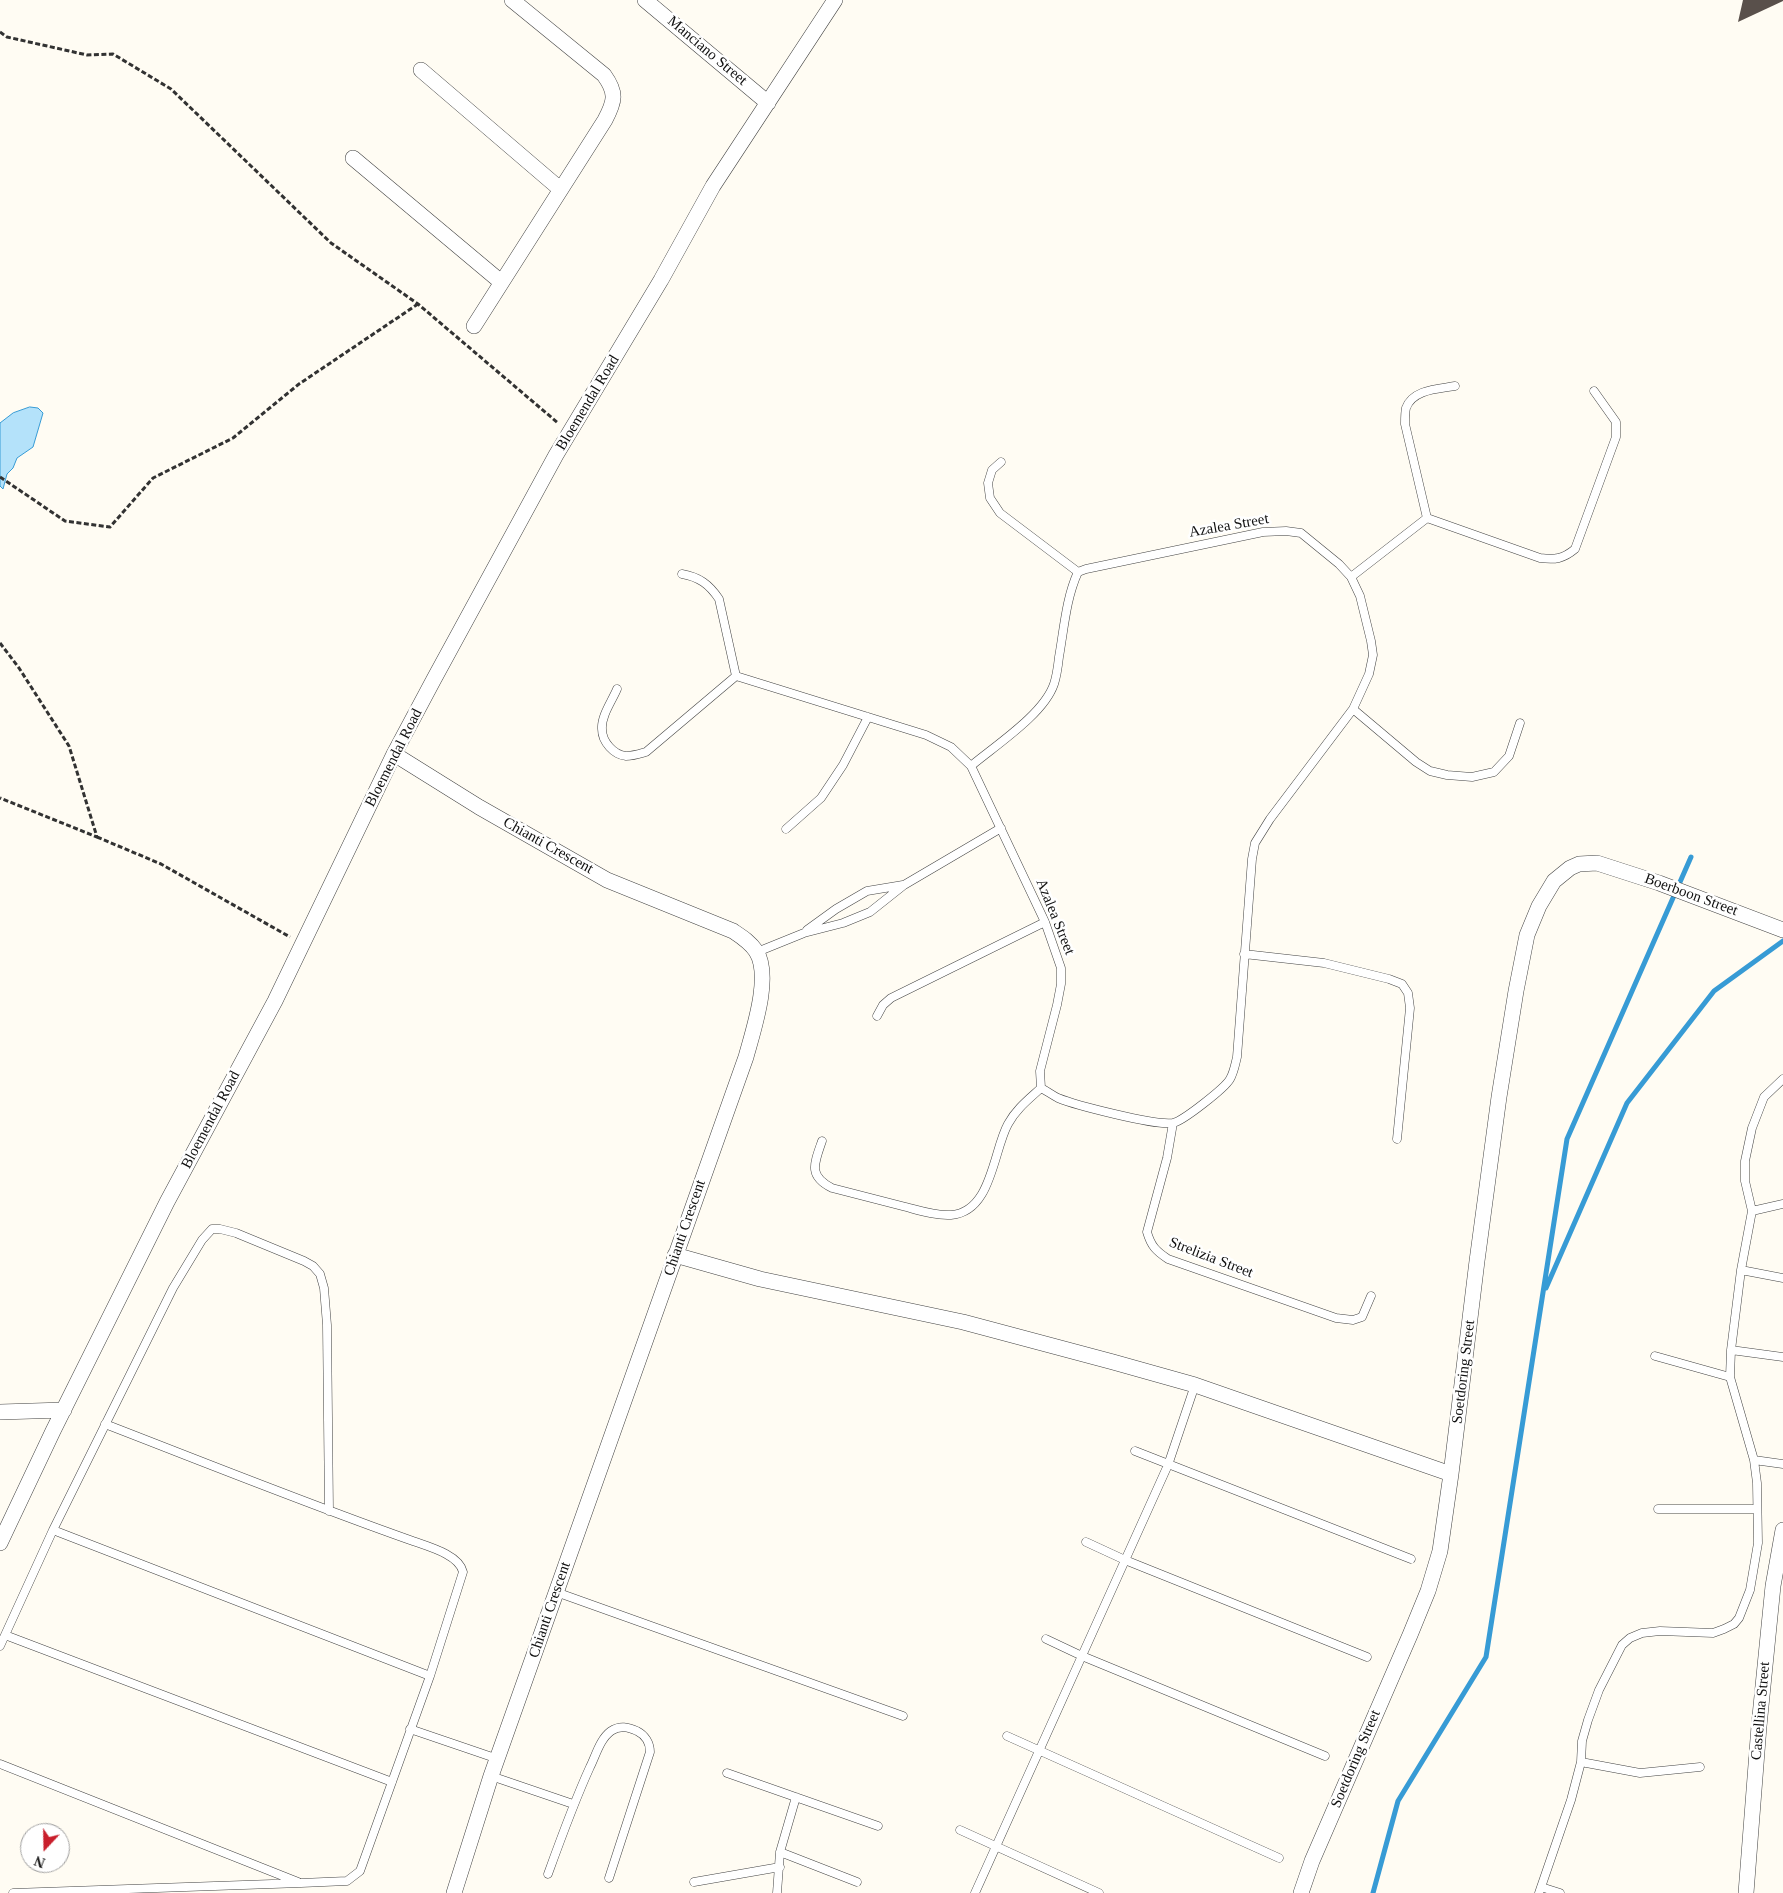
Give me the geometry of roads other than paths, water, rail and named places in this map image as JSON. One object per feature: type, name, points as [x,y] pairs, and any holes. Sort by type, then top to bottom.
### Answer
[{"type":"street","points":[[474,326],[605,120],[612,101],[613,88],[604,75],[512,0]]},
{"type":"street","name":"Manciano Street","points":[[645,0],[768,103]]},
{"type":"street","name":"Bloemendal Road","points":[[0,1543],[167,1202],[303,944],[394,754],[570,434],[662,280],[713,186],[835,0]]},
{"type":"street","points":[[421,70],[560,189]]},
{"type":"street","points":[[353,158],[501,282]]},
{"type":"street","name":"Chianti Crescent","points":[[394,754],[479,808],[607,880],[733,931],[746,940],[757,952],[762,983],[759,1008],[746,1056],[491,1776],[454,1893]]},
{"type":"street","name":"Boerboon Street","points":[[1597,863],[1644,878],[1783,930]]},
{"type":"street","name":"Soetdoring Street","points":[[1301,1893],[1312,1861],[1428,1591],[1440,1551],[1452,1474],[1476,1261],[1499,1097],[1527,935],[1539,906],[1554,881],[1570,868],[1579,864],[1597,863]]},
{"type":"street","points":[[675,1256],[760,1278],[963,1322],[1195,1385],[1452,1474]]},
{"type":"street","points":[[0,1412],[64,1410]]},
{"type":"street","name":"Castellina Street","points":[[1746,1893],[1759,1726],[1772,1595],[1783,1530]]},
{"type":"lane","points":[[1427,518],[1405,424],[1406,409],[1410,401],[1423,392],[1455,386]]},
{"type":"lane","points":[[1427,518],[1540,558],[1552,560],[1567,556],[1575,549],[1616,437],[1616,422],[1594,391]]},
{"type":"lane","points":[[736,676],[926,736],[951,747],[972,766],[1035,712],[1048,697],[1055,683],[1073,582],[1078,572],[1000,513],[990,498],[988,483],[992,470],[1001,462]]},
{"type":"lane","points":[[1351,577],[1427,518]]},
{"type":"lane","name":"Azalea Street","points":[[1078,572],[1263,532],[1286,531],[1301,533],[1314,542],[1351,577],[1360,596],[1371,641],[1372,656],[1369,674],[1353,709],[1270,819],[1255,843],[1244,954],[1237,1057],[1234,1071],[1223,1087],[1198,1107],[1173,1123]]},
{"type":"lane","points":[[682,574],[704,581],[718,599],[736,676]]},
{"type":"lane","points":[[617,688],[602,722],[601,731],[605,741],[612,750],[624,756],[634,756],[646,752],[736,676]]},
{"type":"lane","points":[[1353,709],[1416,762],[1430,771],[1472,777],[1494,772],[1509,756],[1520,723]]},
{"type":"lane","points":[[786,829],[821,798],[843,765],[868,717]]},
{"type":"lane","name":"Azalea Street","points":[[972,766],[1045,922],[1061,968],[1061,984],[1040,1071],[1042,1088]]},
{"type":"lane","points":[[757,952],[804,933],[843,923],[870,912],[904,884],[1001,828]]},
{"type":"lane","points":[[804,933],[836,909],[867,892],[904,884]]},
{"type":"lane","points":[[876,1016],[883,1005],[891,998],[1045,922]]},
{"type":"lane","points":[[1244,954],[1324,963],[1402,984],[1408,993],[1410,1008],[1397,1139]]},
{"type":"lane","points":[[1560,1893],[1540,1890],[1571,1800],[1581,1762],[1582,1741],[1588,1720],[1599,1690],[1622,1645],[1630,1638],[1642,1634],[1660,1631],[1713,1633],[1734,1624],[1740,1618],[1750,1590],[1758,1543],[1757,1483],[1754,1460],[1730,1377],[1731,1350],[1741,1270],[1752,1211],[1745,1181],[1744,1161],[1752,1128],[1764,1097],[1783,1079]]},
{"type":"lane","points":[[822,1141],[816,1158],[815,1171],[820,1182],[832,1188],[929,1213],[951,1215],[964,1212],[978,1200],[985,1189],[1011,1119],[1042,1088],[1056,1097],[1071,1102],[1149,1121],[1173,1123]]},
{"type":"lane","name":"Strelizia Street","points":[[1173,1123],[1168,1158],[1147,1232],[1150,1242],[1156,1251],[1168,1259],[1336,1318],[1353,1320],[1362,1317],[1371,1296]]},
{"type":"lane","points":[[1752,1211],[1783,1204]]},
{"type":"lane","points":[[0,1646],[53,1530],[173,1288],[202,1240],[212,1229],[220,1228],[236,1233],[304,1260],[320,1274],[324,1288],[327,1325],[329,1511]]},
{"type":"lane","points":[[1741,1270],[1783,1278]]},
{"type":"lane","points":[[1731,1350],[1783,1357]]},
{"type":"lane","points":[[1655,1356],[1730,1377]]},
{"type":"lane","points":[[975,1893],[1168,1465],[1195,1385]]},
{"type":"lane","points":[[13,1893],[347,1881],[357,1874],[430,1676],[463,1572],[462,1566],[456,1560],[437,1550],[329,1511],[105,1424]]},
{"type":"lane","points":[[1135,1451],[1410,1559]]},
{"type":"lane","points":[[1754,1460],[1783,1464]]},
{"type":"lane","points":[[1658,1509],[1758,1509]]},
{"type":"lane","points":[[53,1530],[430,1676]]},
{"type":"lane","points":[[1086,1542],[1125,1560],[1367,1657]]},
{"type":"lane","points":[[556,1592],[903,1716]]},
{"type":"lane","points":[[5,1635],[392,1782]]},
{"type":"lane","points":[[1046,1639],[1082,1656],[1326,1756]]},
{"type":"lane","points":[[548,1874],[573,1804],[602,1741],[610,1731],[625,1726],[639,1732],[647,1740],[650,1752],[609,1878]]},
{"type":"lane","points":[[410,1729],[498,1759]]},
{"type":"lane","points":[[1007,1736],[1279,1858]]},
{"type":"lane","points":[[1581,1762],[1640,1773],[1700,1767]]},
{"type":"lane","points":[[0,1764],[301,1883]]},
{"type":"lane","points":[[727,1773],[878,1826]]},
{"type":"lane","points":[[491,1776],[573,1804]]},
{"type":"lane","points":[[777,1893],[780,1852],[796,1797]]},
{"type":"lane","points":[[960,1830],[1099,1893]]},
{"type":"lane","points":[[780,1852],[857,1882]]},
{"type":"lane","points":[[694,1882],[780,1867]]},
{"type":"water","points":[[30,407],[38,408],[43,413],[33,447],[17,458],[13,468],[7,474],[3,489],[0,486],[0,423],[13,413]]},
{"type":"waterway","points":[[1373,1893],[1398,1801],[1486,1657],[1567,1139],[1691,857]]},
{"type":"waterway","points":[[1546,1288],[1627,1103],[1714,991],[1783,941]]}]
